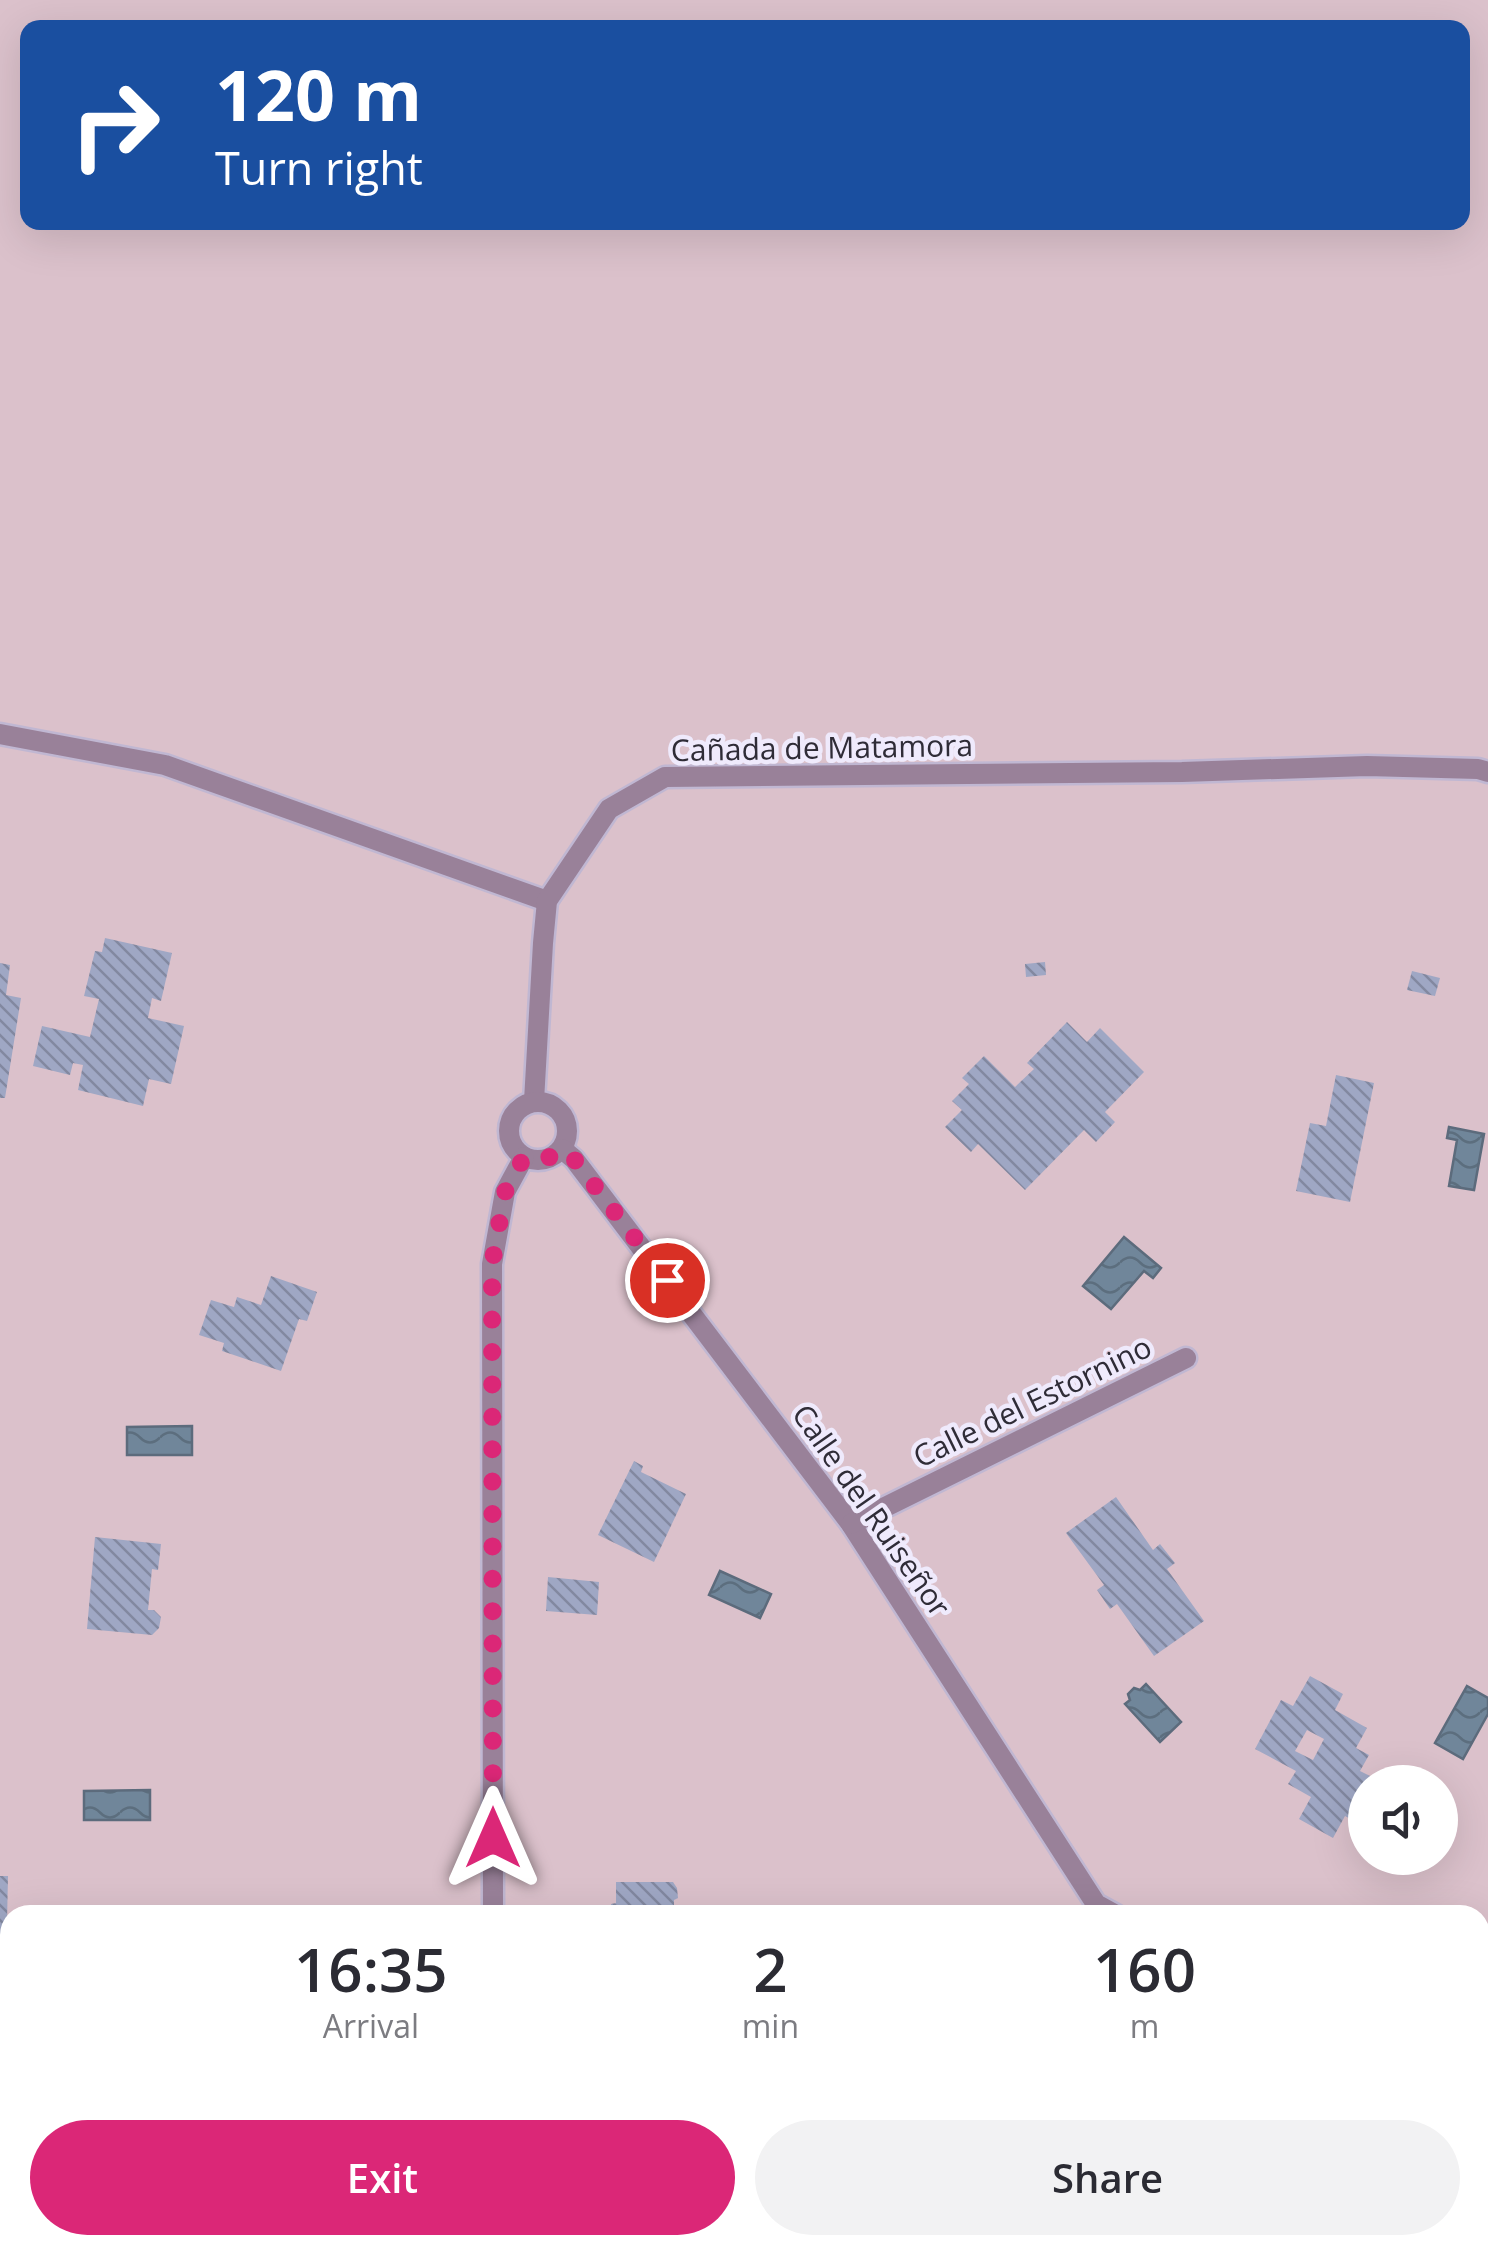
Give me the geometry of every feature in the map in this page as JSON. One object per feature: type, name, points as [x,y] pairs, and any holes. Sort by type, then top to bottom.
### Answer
[{"type":"street","points":[[0,734],[166,764],[547,901],[534,1101]]},
{"type":"street","name":"Cañada de Matamora","points":[[547,901],[609,809],[665,776],[1182,772],[1366,766],[1478,768],[1488,772]]},
{"type":"street","points":[[534,1101],[548,1102],[560,1110],[567,1122],[568,1136],[562,1149],[551,1158],[524,1157],[509,1138],[514,1114],[534,1101]]},
{"type":"street","name":"Calle del Ruiseñor","points":[[562,1149],[574,1159],[851,1524],[1098,1905]]},
{"type":"street","points":[[493,1905],[492,1264],[505,1192],[524,1157]]},
{"type":"street","name":"Calle del Estornino","points":[[851,1524],[1186,1358]]},
{"type":"shaded area","points":[[0,0],[1488,0],[1488,1905],[0,1905]]},
{"type":"water","points":[[1449,1127],[1484,1134],[1474,1190],[1449,1186],[1457,1140],[1447,1138]]},
{"type":"water","points":[[1124,1237],[1161,1268],[1153,1278],[1144,1271],[1111,1309],[1083,1286]]},
{"type":"water","points":[[192,1426],[192,1455],[127,1455],[127,1427]]},
{"type":"water","points":[[720,1571],[771,1594],[760,1618],[709,1595]]},
{"type":"water","points":[[1146,1684],[1181,1722],[1160,1742],[1125,1704],[1134,1688],[1140,1690]]},
{"type":"water","points":[[1467,1686],[1488,1698],[1488,1714],[1463,1759],[1435,1743]]},
{"type":"water","points":[[150,1790],[150,1820],[84,1820],[84,1791]]},
{"type":"building","points":[[105,938],[172,953],[161,1001],[152,998],[148,1018],[184,1026],[171,1084],[149,1079],[143,1106],[78,1090],[83,1065],[73,1063],[70,1075],[33,1066],[42,1026],[90,1037],[99,999],[84,996],[95,951],[102,952]]},
{"type":"building","points":[[1045,962],[1046,975],[1026,977],[1025,964]]},
{"type":"building","points":[[0,963],[10,965],[6,995],[21,998],[5,1098],[0,1098]]},
{"type":"building","points":[[1412,971],[1440,978],[1435,996],[1407,990]]},
{"type":"building","points":[[1067,1022],[1087,1042],[1100,1028],[1144,1072],[1105,1112],[1115,1122],[1096,1142],[1084,1130],[1025,1190],[978,1144],[971,1152],[945,1127],[962,1110],[952,1101],[969,1084],[962,1078],[984,1056],[1015,1087],[1034,1069],[1027,1063]]},
{"type":"building","points":[[1336,1075],[1374,1083],[1350,1202],[1296,1191],[1310,1123],[1326,1126]]},
{"type":"building","points":[[271,1276],[317,1292],[307,1321],[299,1319],[281,1371],[222,1351],[224,1343],[199,1335],[211,1300],[234,1307],[237,1297],[261,1305]]},
{"type":"building","points":[[634,1461],[643,1466],[641,1472],[686,1494],[654,1562],[598,1535]]},
{"type":"building","points":[[1116,1497],[1153,1550],[1160,1544],[1175,1563],[1167,1569],[1204,1621],[1154,1656],[1117,1604],[1110,1609],[1097,1590],[1104,1585],[1066,1533]]},
{"type":"building","points":[[95,1537],[161,1544],[158,1570],[152,1569],[148,1610],[161,1617],[159,1628],[152,1635],[87,1629]]},
{"type":"building","points":[[548,1577],[599,1582],[597,1615],[546,1611]]},
{"type":"building","points":[[1310,1676],[1343,1694],[1335,1710],[1367,1728],[1356,1748],[1369,1755],[1363,1765],[1348,1765],[1348,1818],[1345,1816],[1333,1838],[1299,1819],[1311,1797],[1288,1784],[1296,1771],[1255,1749],[1281,1700],[1293,1706]],"holes":[[[1307,1730],[1324,1739],[1313,1760],[1295,1751]]]},
{"type":"building","points":[[0,1876],[8,1876],[7,1905],[0,1905]]},
{"type":"building","points":[[616,1882],[673,1882],[677,1888],[674,1905],[611,1905],[616,1903]]},
{"type":"route","points":[[493,1838],[492,1264],[505,1192],[524,1157],[551,1158],[562,1149],[574,1159],[667,1280]]}]
